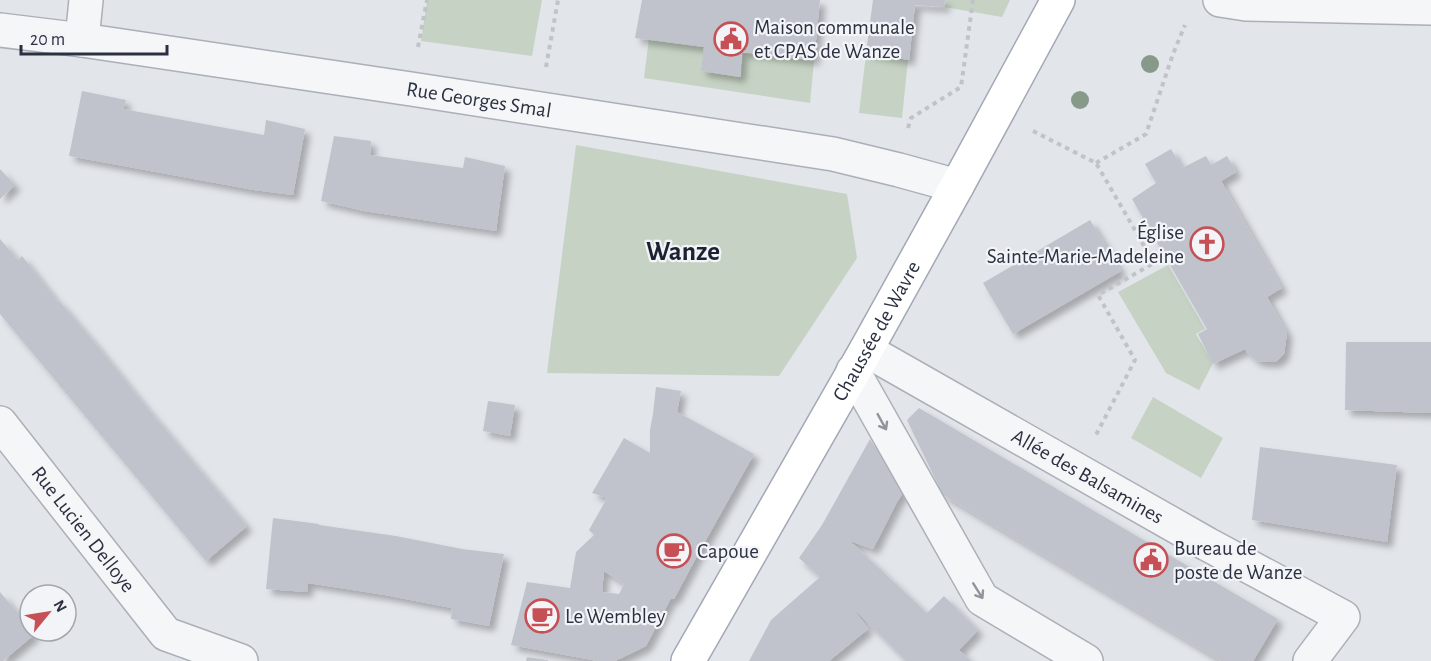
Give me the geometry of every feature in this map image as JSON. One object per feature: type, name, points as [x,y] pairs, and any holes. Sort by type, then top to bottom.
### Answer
[{"type":"main road","name":"Chaussée de Wavre","points":[[688,661],[957,186],[1058,0]]},
{"type":"street","points":[[82,40],[86,0]]},
{"type":"street","points":[[1221,0],[1246,4],[1431,8]]},
{"type":"street","name":"Rue Georges Smal","points":[[0,30],[82,40],[539,108],[833,154],[957,186]]},
{"type":"street","points":[[859,361],[982,599],[1086,661]]},
{"type":"street","name":"Allée des Balsamines","points":[[859,361],[1077,471],[1342,617],[1310,661]]},
{"type":"street","name":"Rue Lucien Delloye","points":[[0,423],[166,634],[241,661]]},
{"type":"path","points":[[539,108],[558,0]]},
{"type":"path","points":[[899,170],[911,118],[961,87],[973,0]]},
{"type":"path","points":[[1096,163],[1146,134],[1186,22]]},
{"type":"path","points":[[1032,130],[1096,163],[1154,263],[1098,296],[1136,360],[1077,471]]},
{"type":"green space","points":[[427,0],[542,0],[532,56],[421,41]]},
{"type":"green space","points":[[945,0],[1010,0],[1002,17],[944,7]]},
{"type":"green space","points":[[649,38],[705,45],[702,71],[741,77],[743,53],[814,61],[810,103],[644,78]]},
{"type":"green space","points":[[866,54],[908,60],[902,118],[859,113]]},
{"type":"green space","points":[[576,145],[847,194],[857,258],[779,376],[547,373]]},
{"type":"green space","points":[[1168,265],[1205,329],[1196,334],[1213,363],[1199,390],[1166,373],[1118,292]]},
{"type":"green space","points":[[1153,397],[1223,438],[1201,478],[1131,438]]},
{"type":"building","name":"Maison communale et CPAS de Wanze","points":[[642,0],[820,0],[814,60],[742,52],[740,77],[701,71],[704,47],[635,38]]},
{"type":"building","name":"Maison communale et CPAS de Wanze","points":[[873,0],[945,0],[944,7],[915,5],[909,60],[866,53]]},
{"type":"building","points":[[82,91],[126,100],[123,109],[264,135],[266,120],[305,129],[293,195],[69,156]]},
{"type":"building","points":[[334,136],[371,141],[370,155],[463,168],[465,157],[505,166],[496,231],[364,211],[321,201]]},
{"type":"building","name":"Église Sainte-Marie-Madeleine","points":[[1171,149],[1182,168],[1206,156],[1211,165],[1227,156],[1236,172],[1221,181],[1282,288],[1267,297],[1287,333],[1284,354],[1277,361],[1257,361],[1245,349],[1213,364],[1198,334],[1207,329],[1132,199],[1156,183],[1145,164]]},
{"type":"building","points":[[0,169],[15,185],[0,199]]},
{"type":"building","points":[[1090,220],[1121,271],[1013,334],[983,283]]},
{"type":"building","points":[[0,239],[18,260],[22,256],[247,526],[206,561],[0,314]]},
{"type":"building","points":[[1346,342],[1431,342],[1431,413],[1345,410]]},
{"type":"building","points":[[656,387],[681,391],[677,412],[754,454],[646,646],[615,661],[598,661],[511,645],[527,582],[570,588],[576,552],[594,535],[589,530],[607,498],[592,493],[624,438],[650,453]],"holes":[[[604,571],[624,584],[619,594],[602,592]]]},
{"type":"building","points":[[488,401],[515,405],[510,436],[483,431]]},
{"type":"building","points":[[919,408],[1278,619],[1253,661],[1221,661],[943,495],[907,420]]},
{"type":"building","points":[[870,439],[904,491],[873,549],[850,541],[927,613],[944,596],[978,630],[959,650],[971,661],[906,661],[852,607],[868,629],[829,661],[749,661],[771,620],[820,577],[799,558],[822,525]]},
{"type":"building","points":[[1260,447],[1397,465],[1387,542],[1252,520]]},
{"type":"building","points":[[273,518],[504,554],[489,626],[451,619],[452,608],[385,595],[308,583],[307,592],[266,589]]},
{"type":"building","points":[[0,592],[18,613],[18,643],[24,643],[0,661]]},
{"type":"building","points":[[527,657],[548,660],[548,661],[526,661]]},
{"type":"place","name":"Maison communale et CPAS de Wanze","points":[[731,39]]},
{"type":"place","name":"Église Sainte-Marie-Madeleine","points":[[1207,244]]},
{"type":"place","name":"Capoue","points":[[674,551]]},
{"type":"place","name":"Bureau de poste de Wanze","points":[[1151,560]]},
{"type":"place","name":"Le Wembley","points":[[542,616]]},
{"type":"district","name":"Wanze","points":[[683,251]]}]
